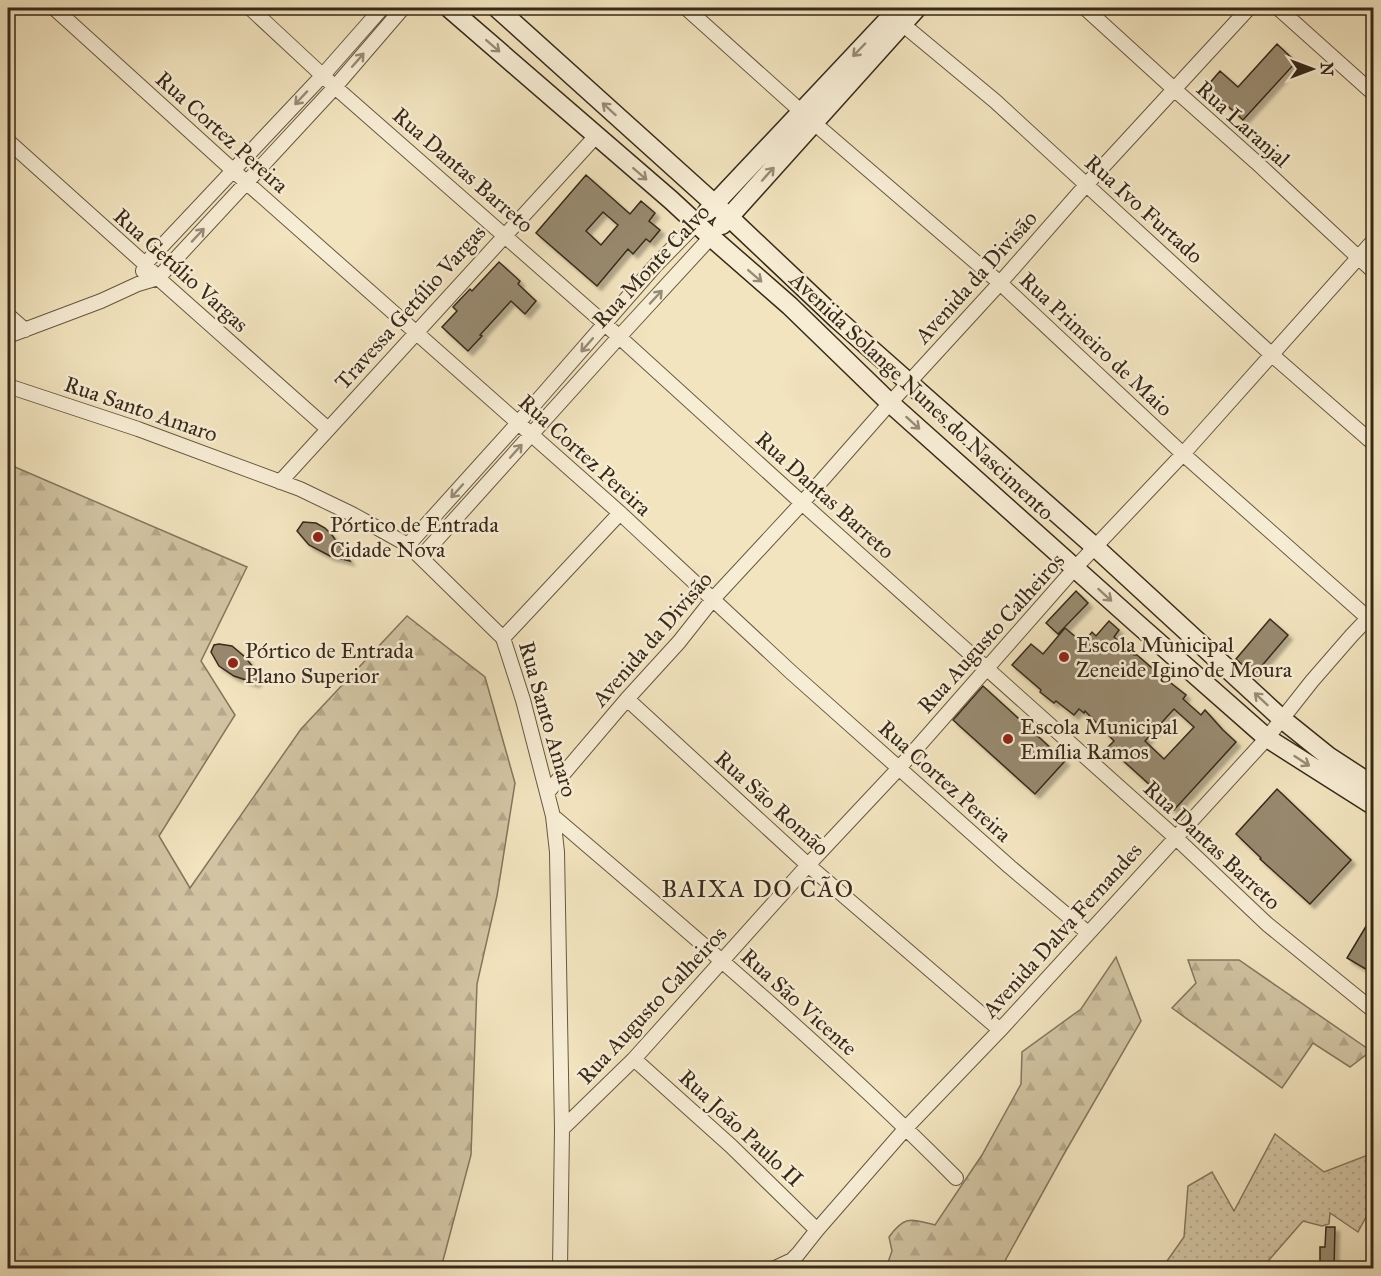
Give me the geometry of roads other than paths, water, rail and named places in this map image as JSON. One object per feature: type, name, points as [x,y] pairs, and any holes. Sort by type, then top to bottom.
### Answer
[{"type":"main road","name":"Avenida Solange Nunes do Nascimento","points":[[449,8],[790,306],[891,403],[1267,738],[1374,806]]},
{"type":"main road","name":"Avenida Solange Nunes do Nascimento","points":[[497,8],[729,217],[829,312],[1095,547],[1282,719],[1328,756],[1374,786]]},
{"type":"main road","name":"Rua Monte Calvo","points":[[711,237],[894,14],[918,8]]},
{"type":"main road","name":"Rua Monte Calvo","points":[[696,224],[808,117]]},
{"type":"street","name":"Rua Cortez Pereira","points":[[54,8],[247,183],[620,513],[792,673],[1010,867],[1088,933]]},
{"type":"street","name":"Rua Dantas Barreto","points":[[250,8],[335,87],[505,234],[1175,837],[1266,924],[1374,1011]]},
{"type":"street","points":[[138,284],[145,264],[323,75],[382,8]]},
{"type":"street","points":[[8,336],[158,278],[335,87],[403,8]]},
{"type":"street","name":"Rua Primeiro de Maio","points":[[686,8],[1000,283],[1183,454],[1371,615]]},
{"type":"street","name":"Rua Laranjal","points":[[1085,8],[1374,272]]},
{"type":"street","name":"Avenida da Divisão","points":[[547,793],[679,642],[713,599],[1173,89],[1249,8]]},
{"type":"street","points":[[1278,8],[1374,94]]},
{"type":"street","name":"Rua Ivo Furtado","points":[[894,14],[995,101],[1271,354],[1374,444]]},
{"type":"street","name":"Travessa Getúlio Vargas","points":[[280,482],[596,135]]},
{"type":"street","name":"Rua Getúlio Vargas","points":[[8,141],[328,429]]},
{"type":"street","name":"Rua Monte Calvo","points":[[408,545],[655,267],[696,224]]},
{"type":"street","name":"Rua Monte Calvo","points":[[421,557],[711,237]]},
{"type":"street","name":"Rua Augusto Calheiros","points":[[562,1129],[634,1059],[808,865],[900,767],[1075,568],[1183,454],[1374,240]]},
{"type":"street","points":[[8,315],[25,330]]},
{"type":"street","name":"Rua Santo Amaro","points":[[8,386],[138,429],[300,489],[352,514],[408,545],[503,638],[523,700],[553,816],[557,852],[562,1129],[560,1269]]},
{"type":"street","points":[[503,638],[620,513]]},
{"type":"street","name":"Avenida Dalva Fernandes","points":[[775,1269],[792,1260],[807,1244],[906,1128],[1000,1030],[1267,738],[1352,634],[1371,615]]},
{"type":"street","name":"Rua São Romão","points":[[627,699],[808,865],[1000,1030]]},
{"type":"street","name":"Rua São Vicente","points":[[553,816],[722,961],[906,1128],[956,1178]]},
{"type":"street","name":"Rua João Paulo II","points":[[634,1059],[731,1146],[817,1230]]},
{"type":"place","name":"Pórtico de Entrada Cidade Nova","points":[[318,537]]},
{"type":"place","name":"Escola Municipal Zeneide Igino de Moura","points":[[1064,657]]},
{"type":"place","name":"Pórtico de Entrada Plano Superior","points":[[233,663]]},
{"type":"place","name":"Escola Municipal Emília Ramos","points":[[1008,739]]},
{"type":"district","name":"BAIXA DO CÃO","points":[[758,889]]}]
